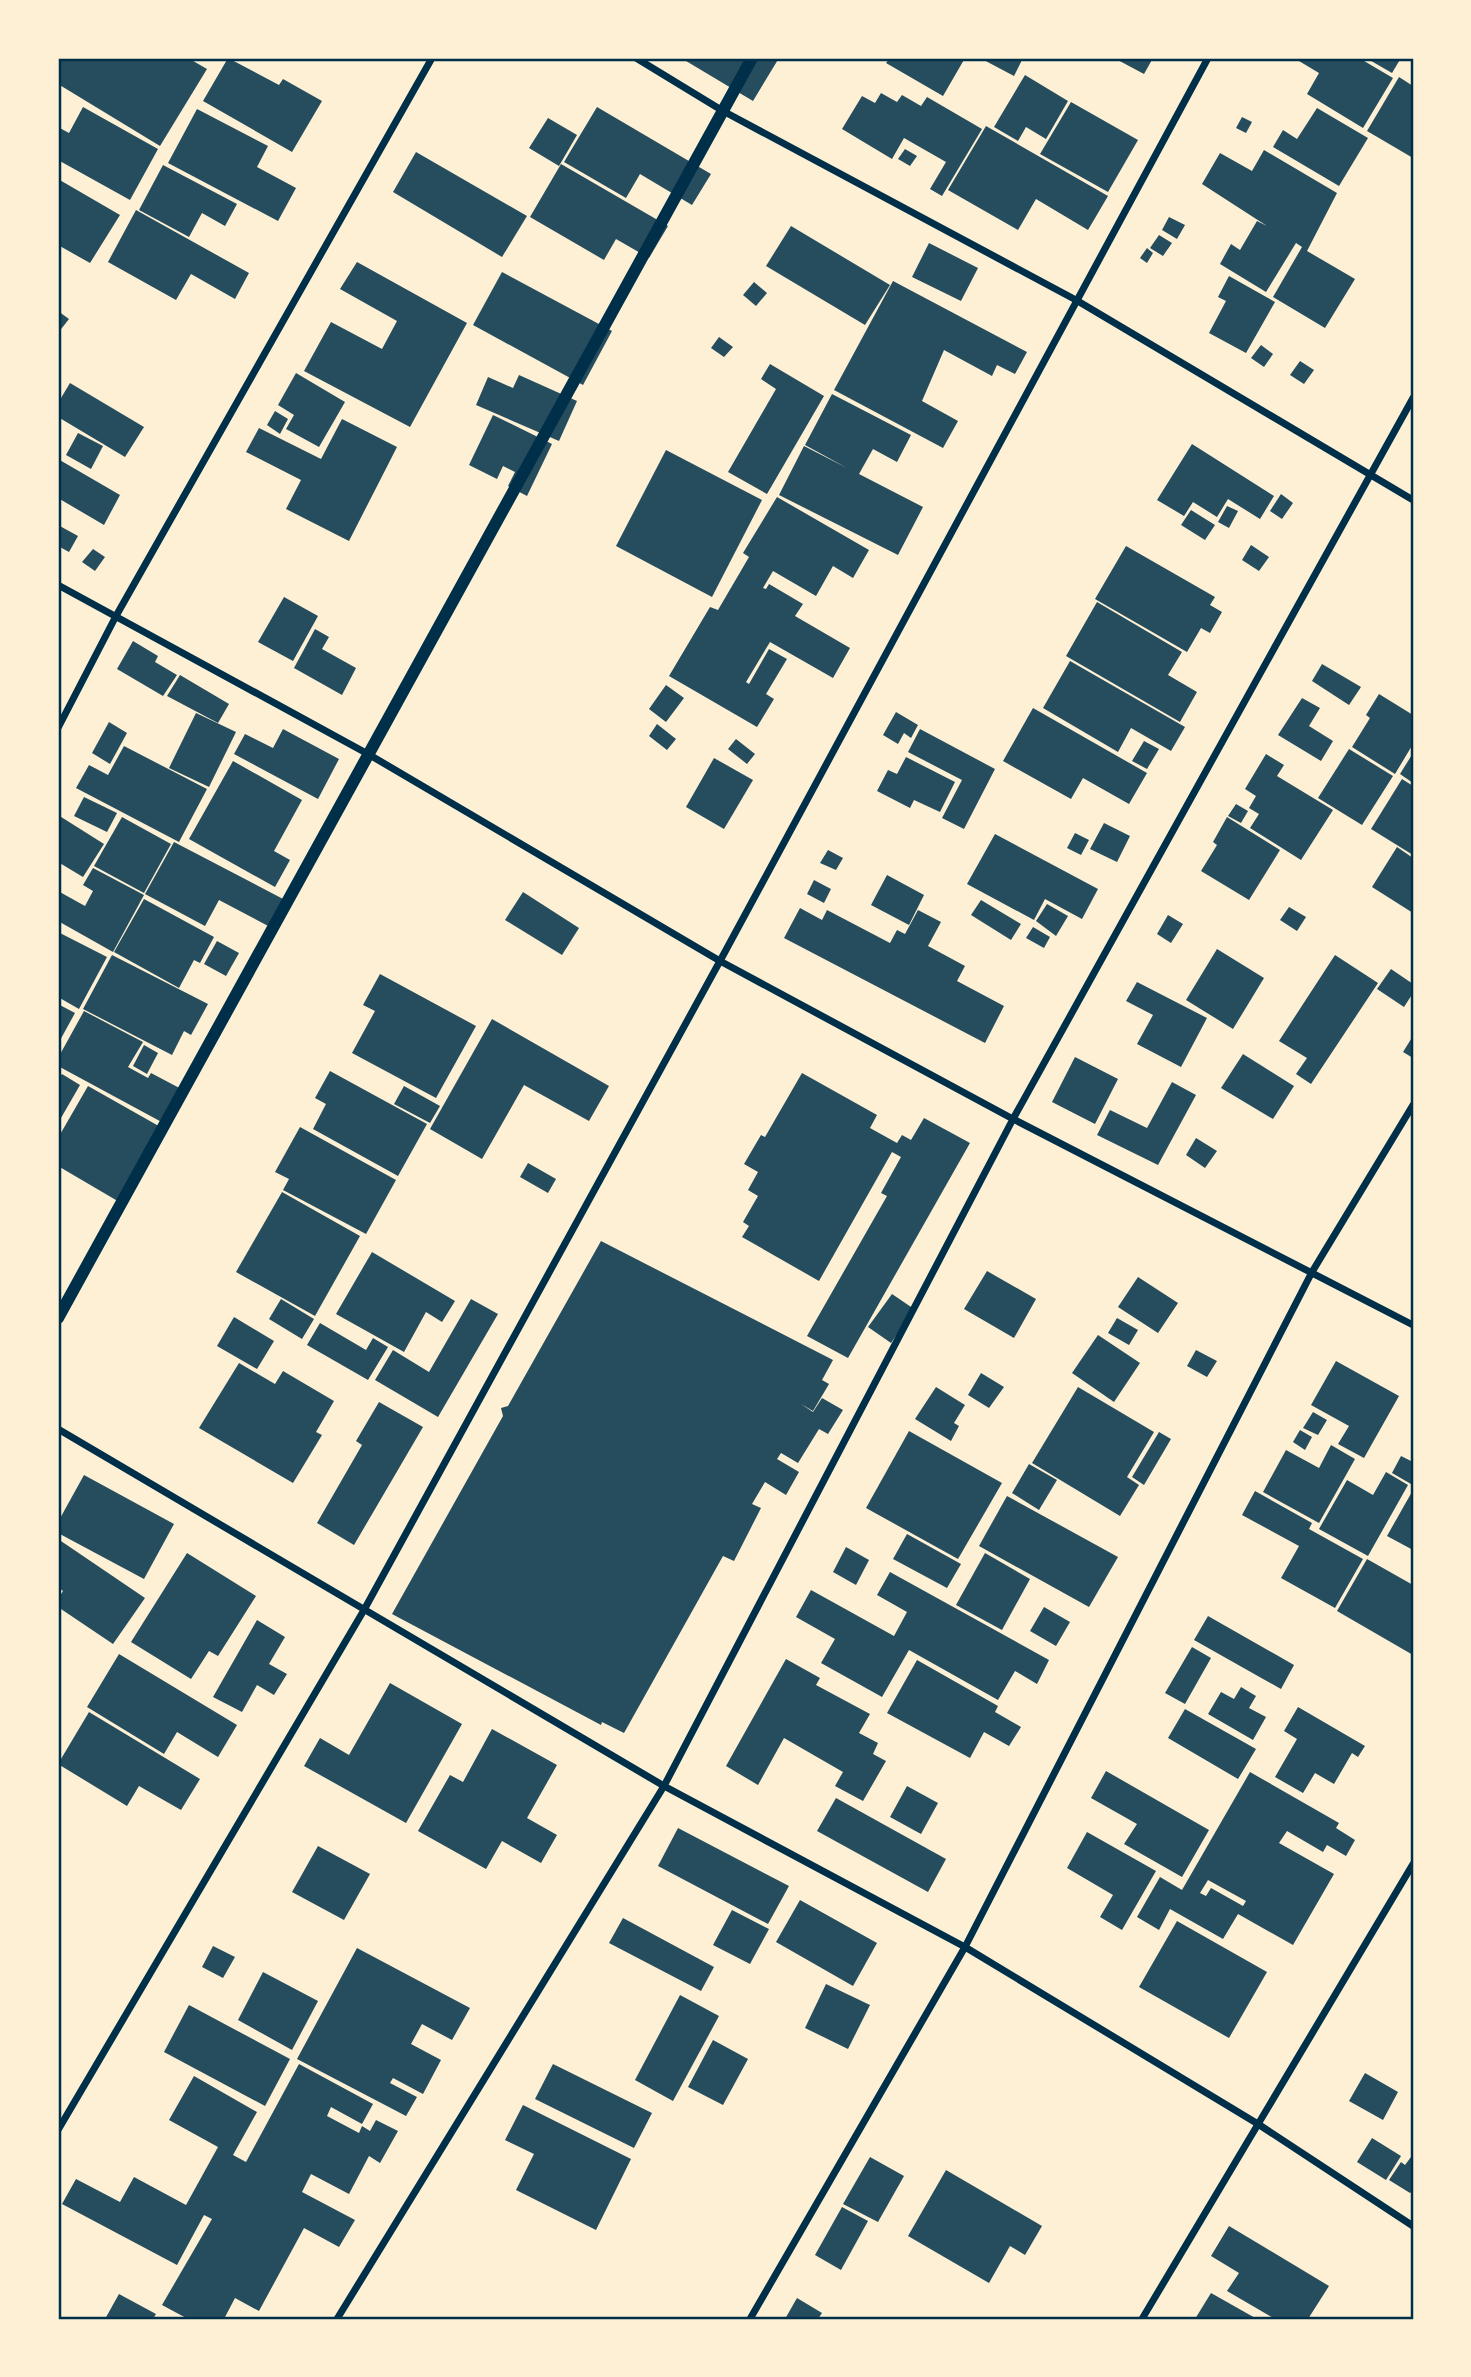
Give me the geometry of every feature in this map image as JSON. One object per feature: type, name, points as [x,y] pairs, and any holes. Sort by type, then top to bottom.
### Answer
[{"type":"street","points":[[58,728],[116,616],[432,58]]},
{"type":"street","points":[[636,58],[723,111],[1076,300],[1413,500]]},
{"type":"street","points":[[58,1318],[752,58]]},
{"type":"street","points":[[58,2130],[365,1610],[720,961],[1208,58]]},
{"type":"street","points":[[337,2319],[664,1786],[1013,1119],[1413,398]]},
{"type":"street","points":[[58,585],[368,754],[720,961],[1013,1119],[1413,1325]]},
{"type":"street","points":[[750,2319],[965,1947],[1312,1272],[1413,1105]]},
{"type":"street","points":[[58,1429],[664,1786],[965,1947],[1258,2124],[1413,2226]]},
{"type":"street","points":[[1142,2319],[1413,1864]]},
{"type":"building","points":[[58,58],[188,58],[207,69],[160,146],[58,84]]},
{"type":"building","points":[[228,58],[279,85],[283,79],[322,101],[292,152],[203,101]]},
{"type":"building","points":[[681,58],[779,58],[753,101]]},
{"type":"building","points":[[890,58],[965,58],[943,96],[886,63]]},
{"type":"building","points":[[980,58],[1023,58],[1014,76]]},
{"type":"building","points":[[1114,58],[1153,58],[1144,74]]},
{"type":"building","points":[[1294,58],[1359,58],[1393,78],[1363,128],[1307,94],[1319,73]]},
{"type":"building","points":[[1366,58],[1401,58],[1392,73]]},
{"type":"building","points":[[1025,75],[1068,101],[1046,139],[1026,127],[1018,141],[994,127]]},
{"type":"building","points":[[1399,77],[1413,86],[1413,158],[1367,131]]},
{"type":"building","points":[[881,93],[897,102],[902,95],[921,106],[927,97],[982,129],[942,196],[930,189],[946,162],[904,138],[892,159],[842,129],[862,96],[875,103]]},
{"type":"building","points":[[1071,102],[1138,140],[1108,192],[1040,154]]},
{"type":"building","points":[[83,107],[158,149],[130,200],[58,160],[58,127],[69,133]]},
{"type":"building","points":[[597,107],[711,174],[692,205],[640,174],[626,198],[564,162]]},
{"type":"building","points":[[1317,108],[1368,138],[1339,186],[1273,147],[1283,130],[1297,139]]},
{"type":"building","points":[[197,109],[268,146],[257,167],[296,188],[278,221],[168,163]]},
{"type":"building","points":[[1242,117],[1252,122],[1246,133],[1236,128]]},
{"type":"building","points":[[548,118],[577,135],[559,166],[529,148]]},
{"type":"building","points":[[986,126],[1108,196],[1088,230],[1036,199],[1018,230],[948,190]]},
{"type":"building","points":[[905,149],[917,156],[910,166],[898,159]]},
{"type":"building","points":[[1264,150],[1337,193],[1307,251],[1355,279],[1325,328],[1273,297],[1302,247],[1296,243],[1266,292],[1220,264],[1231,244],[1240,250],[1257,221],[1267,226],[1202,184],[1220,153],[1252,171]]},
{"type":"building","points":[[416,152],[527,216],[502,257],[393,192]]},
{"type":"building","points":[[561,164],[668,226],[649,258],[616,239],[604,260],[530,217]]},
{"type":"building","points":[[163,165],[237,204],[225,226],[202,213],[189,237],[139,210]]},
{"type":"building","points":[[58,179],[120,215],[90,263],[58,245]]},
{"type":"building","points":[[136,210],[249,273],[235,299],[191,274],[176,300],[108,262]]},
{"type":"building","points":[[1169,217],[1185,225],[1177,239],[1162,230]]},
{"type":"building","points":[[791,226],[890,285],[865,325],[766,266]]},
{"type":"building","points":[[1159,235],[1172,243],[1163,256],[1150,248]]},
{"type":"building","points":[[929,243],[978,268],[961,301],[912,277]]},
{"type":"building","points":[[1147,248],[1153,253],[1147,263],[1140,258]]},
{"type":"building","points":[[357,262],[467,323],[410,427],[304,371],[331,322],[382,349],[397,321],[340,289]]},
{"type":"building","points":[[502,272],[612,331],[583,385],[473,325]]},
{"type":"building","points":[[1229,276],[1275,302],[1246,353],[1209,333],[1226,301],[1218,297]]},
{"type":"building","points":[[893,281],[1027,352],[1015,374],[997,365],[992,376],[944,350],[922,401],[958,421],[943,448],[834,390]]},
{"type":"building","points":[[754,282],[767,293],[756,306],[743,295]]},
{"type":"building","points":[[58,311],[69,319],[58,333]]},
{"type":"building","points":[[719,337],[733,347],[724,357],[711,348]]},
{"type":"building","points":[[1261,345],[1273,354],[1264,367],[1251,358]]},
{"type":"building","points":[[1300,361],[1314,370],[1304,384],[1290,375]]},
{"type":"building","points":[[770,364],[824,396],[767,494],[728,472],[776,389],[761,379]]},
{"type":"building","points":[[296,373],[345,402],[319,447],[286,429],[294,415],[278,405]]},
{"type":"building","points":[[519,375],[577,401],[559,441],[476,405],[488,377],[513,388]]},
{"type":"building","points":[[70,383],[144,427],[125,457],[58,417],[58,403]]},
{"type":"building","points":[[832,394],[911,435],[897,462],[873,449],[859,474],[923,507],[898,555],[779,495],[804,446],[847,468],[805,445]]},
{"type":"building","points":[[275,411],[288,419],[280,434],[267,425]]},
{"type":"building","points":[[493,415],[552,444],[527,496],[508,486],[515,472],[503,466],[497,479],[469,465]]},
{"type":"building","points":[[342,419],[397,447],[349,541],[286,509],[301,480],[246,452],[259,428],[321,459]]},
{"type":"building","points":[[78,433],[103,446],[91,469],[66,455]]},
{"type":"building","points":[[1192,444],[1274,496],[1260,519],[1228,499],[1217,517],[1193,502],[1184,516],[1157,500]]},
{"type":"building","points":[[666,450],[762,500],[712,597],[616,546]]},
{"type":"building","points":[[58,459],[120,495],[104,525],[58,498]]},
{"type":"building","points":[[1281,494],[1293,503],[1282,519],[1270,511]]},
{"type":"building","points":[[777,497],[869,550],[853,578],[833,566],[816,596],[773,571],[763,588],[766,589],[769,584],[803,604],[795,616],[850,648],[833,678],[770,642],[746,682],[749,684],[769,649],[787,659],[766,694],[774,699],[757,727],[669,676],[710,607],[718,610],[749,557],[743,553]]},
{"type":"building","points":[[1227,506],[1238,511],[1229,528],[1218,522]]},
{"type":"building","points":[[1191,510],[1215,525],[1205,540],[1181,525]]},
{"type":"building","points":[[58,525],[78,536],[69,552],[58,546]]},
{"type":"building","points":[[1251,545],[1269,557],[1259,571],[1242,560]]},
{"type":"building","points":[[1126,546],[1215,597],[1210,605],[1222,612],[1210,633],[1201,628],[1187,652],[1095,599]]},
{"type":"building","points":[[93,549],[105,557],[95,571],[82,562]]},
{"type":"building","points":[[284,597],[318,616],[293,661],[258,642]]},
{"type":"building","points":[[1097,602],[1182,652],[1168,675],[1197,692],[1180,722],[1066,656]]},
{"type":"building","points":[[315,629],[329,637],[322,649],[356,668],[342,695],[294,668]]},
{"type":"building","points":[[133,641],[158,656],[155,662],[177,675],[163,696],[117,669]]},
{"type":"building","points":[[1070,661],[1185,727],[1171,751],[1131,728],[1118,752],[1043,708]]},
{"type":"building","points":[[1322,664],[1361,687],[1349,705],[1312,681]]},
{"type":"building","points":[[180,675],[229,704],[218,723],[167,696]]},
{"type":"building","points":[[666,685],[684,698],[666,722],[649,709]]},
{"type":"building","points":[[1379,694],[1413,715],[1413,744],[1395,774],[1352,747],[1370,718],[1366,715]]},
{"type":"building","points":[[1302,698],[1320,708],[1309,726],[1333,741],[1321,761],[1278,735]]},
{"type":"building","points":[[1033,708],[1147,773],[1129,804],[1083,778],[1071,799],[1003,761]]},
{"type":"building","points":[[896,712],[918,725],[911,738],[904,733],[898,744],[883,735]]},
{"type":"building","points":[[196,713],[236,732],[209,787],[169,768]]},
{"type":"building","points":[[109,722],[127,733],[110,764],[92,753]]},
{"type":"building","points":[[657,724],[676,739],[667,750],[649,736]]},
{"type":"building","points":[[283,729],[339,759],[318,799],[234,754],[245,734],[273,748]]},
{"type":"building","points":[[920,729],[995,769],[964,829],[942,818],[962,780],[908,752]]},
{"type":"building","points":[[736,739],[755,754],[747,764],[728,749]]},
{"type":"building","points":[[1144,741],[1159,749],[1147,769],[1132,761]]},
{"type":"building","points":[[124,746],[207,789],[179,842],[76,788],[89,765],[108,775]]},
{"type":"building","points":[[1349,749],[1393,776],[1362,825],[1318,798]]},
{"type":"building","points":[[1413,753],[1413,783],[1400,774]]},
{"type":"building","points":[[1266,754],[1284,765],[1277,776],[1333,810],[1301,860],[1250,828],[1259,814],[1249,808],[1256,796],[1245,789]]},
{"type":"building","points":[[906,757],[955,782],[940,812],[914,800],[910,808],[877,791],[888,770],[897,774]]},
{"type":"building","points":[[714,758],[753,780],[724,829],[686,807]]},
{"type":"building","points":[[233,761],[302,800],[274,851],[290,860],[275,887],[189,839]]},
{"type":"building","points":[[1402,779],[1413,786],[1413,855],[1371,829]]},
{"type":"building","points":[[84,797],[117,813],[107,832],[74,816]]},
{"type":"building","points":[[1236,804],[1248,811],[1241,823],[1228,816]]},
{"type":"building","points":[[58,815],[104,844],[83,877],[58,862]]},
{"type":"building","points":[[122,817],[171,844],[144,893],[94,866]]},
{"type":"building","points":[[1227,817],[1280,850],[1249,900],[1201,871],[1217,845],[1213,842]]},
{"type":"building","points":[[1104,823],[1130,836],[1117,862],[1090,849]]},
{"type":"building","points":[[1075,833],[1089,840],[1081,855],[1067,848]]},
{"type":"building","points":[[995,834],[1098,889],[1082,919],[1045,899],[1034,920],[967,884]]},
{"type":"building","points":[[174,842],[285,900],[270,927],[219,900],[205,926],[145,894]]},
{"type":"building","points":[[1397,847],[1413,858],[1413,913],[1372,887]]},
{"type":"building","points":[[828,850],[843,858],[836,870],[820,863]]},
{"type":"building","points":[[93,868],[144,895],[113,952],[58,921],[58,891],[85,906],[93,891],[83,885]]},
{"type":"building","points":[[887,875],[924,895],[909,925],[871,905]]},
{"type":"building","points":[[814,880],[831,889],[824,903],[807,894]]},
{"type":"building","points":[[523,892],[579,928],[562,955],[505,920]]},
{"type":"building","points":[[144,899],[214,937],[200,963],[194,960],[179,988],[114,952]]},
{"type":"building","points":[[981,900],[1021,924],[1011,940],[971,915]]},
{"type":"building","points":[[1047,904],[1068,916],[1056,936],[1036,921]]},
{"type":"building","points":[[1289,907],[1306,917],[1297,931],[1280,920]]},
{"type":"building","points":[[800,908],[822,920],[827,910],[890,943],[897,930],[905,934],[918,910],[941,922],[928,946],[965,966],[957,981],[1004,1006],[985,1043],[784,938]]},
{"type":"building","points":[[1168,915],[1183,924],[1171,943],[1157,934]]},
{"type":"building","points":[[1033,927],[1050,937],[1044,948],[1026,938]]},
{"type":"building","points":[[58,932],[107,957],[79,1009],[58,997]]},
{"type":"building","points":[[217,941],[239,953],[226,976],[204,964]]},
{"type":"building","points":[[1217,949],[1264,978],[1233,1029],[1186,1000]]},
{"type":"building","points":[[112,955],[208,1004],[191,1035],[184,1031],[172,1055],[83,1009]]},
{"type":"building","points":[[1335,955],[1378,983],[1311,1084],[1296,1074],[1307,1058],[1279,1041]]},
{"type":"building","points":[[1391,969],[1413,984],[1413,993],[1404,1007],[1377,989]]},
{"type":"building","points":[[380,974],[476,1026],[436,1098],[352,1053],[375,1011],[363,1005]]},
{"type":"building","points":[[1137,982],[1207,1018],[1181,1067],[1137,1044],[1153,1015],[1126,1001]]},
{"type":"building","points":[[58,1004],[75,1013],[58,1044]]},
{"type":"building","points":[[84,1011],[143,1042],[128,1067],[148,1078],[151,1073],[187,1092],[169,1126],[58,1066],[58,1058]]},
{"type":"building","points":[[492,1019],[609,1086],[589,1121],[524,1085],[482,1159],[430,1129]]},
{"type":"building","points":[[1413,1036],[1413,1058],[1403,1052]]},
{"type":"building","points":[[144,1045],[158,1053],[147,1074],[133,1066]]},
{"type":"building","points":[[1243,1054],[1294,1086],[1273,1119],[1221,1088]]},
{"type":"building","points":[[1075,1057],[1118,1079],[1095,1124],[1052,1102]]},
{"type":"building","points":[[330,1071],[427,1124],[398,1176],[313,1129],[326,1104],[315,1098]]},
{"type":"building","points":[[802,1073],[877,1115],[870,1128],[897,1143],[902,1135],[911,1140],[924,1118],[970,1143],[848,1358],[807,1336],[887,1196],[881,1193],[901,1157],[892,1152],[819,1281],[742,1237],[749,1226],[743,1222],[758,1196],[748,1190],[758,1172],[744,1164],[761,1135],[765,1137]]},
{"type":"building","points":[[62,1074],[80,1085],[61,1118],[58,1117],[58,1080]]},
{"type":"building","points":[[1172,1082],[1196,1095],[1158,1165],[1097,1135],[1110,1110],[1147,1128]]},
{"type":"building","points":[[88,1086],[164,1129],[121,1203],[58,1166],[58,1138]]},
{"type":"building","points":[[404,1086],[440,1106],[430,1123],[394,1104]]},
{"type":"building","points":[[300,1127],[396,1180],[366,1234],[283,1190],[289,1179],[275,1172]]},
{"type":"building","points":[[1196,1138],[1217,1151],[1205,1168],[1186,1155]]},
{"type":"building","points":[[528,1163],[556,1179],[548,1193],[520,1177]]},
{"type":"building","points":[[282,1192],[360,1236],[315,1316],[236,1272]]},
{"type":"building","points":[[601,1241],[833,1360],[822,1380],[829,1384],[813,1411],[801,1404],[813,1412],[822,1398],[843,1410],[828,1434],[819,1429],[798,1463],[781,1453],[777,1459],[799,1472],[786,1495],[765,1482],[752,1504],[761,1508],[734,1561],[723,1556],[624,1733],[602,1722],[601,1725],[392,1614],[503,1416],[501,1408],[508,1406]]},
{"type":"building","points":[[372,1252],[455,1301],[442,1322],[426,1312],[404,1352],[336,1314]]},
{"type":"building","points":[[987,1271],[1036,1299],[1014,1338],[964,1309]]},
{"type":"building","points":[[1138,1277],[1178,1303],[1158,1333],[1118,1307]]},
{"type":"building","points":[[892,1294],[914,1309],[891,1343],[868,1327]]},
{"type":"building","points":[[281,1299],[314,1319],[302,1339],[269,1319]]},
{"type":"building","points":[[471,1299],[498,1314],[438,1417],[375,1380],[393,1350],[429,1372]]},
{"type":"building","points":[[234,1317],[274,1341],[257,1369],[217,1346]]},
{"type":"building","points":[[1117,1318],[1138,1330],[1129,1345],[1108,1333]]},
{"type":"building","points":[[320,1323],[366,1350],[373,1338],[388,1347],[368,1380],[307,1345]]},
{"type":"building","points":[[1098,1335],[1140,1363],[1114,1402],[1072,1373]]},
{"type":"building","points":[[1196,1350],[1217,1361],[1207,1377],[1187,1366]]},
{"type":"building","points":[[1336,1361],[1399,1396],[1364,1458],[1338,1444],[1349,1426],[1311,1405]]},
{"type":"building","points":[[239,1363],[275,1384],[283,1371],[334,1401],[316,1432],[322,1435],[293,1483],[199,1428]]},
{"type":"building","points":[[981,1373],[1004,1387],[989,1408],[968,1395]]},
{"type":"building","points":[[936,1387],[965,1405],[954,1423],[959,1426],[951,1441],[915,1419]]},
{"type":"building","points":[[1078,1387],[1154,1432],[1127,1477],[1139,1485],[1120,1516],[1032,1463]]},
{"type":"building","points":[[379,1402],[423,1427],[354,1545],[317,1523],[362,1445],[356,1441]]},
{"type":"building","points":[[1313,1412],[1327,1420],[1318,1435],[1303,1428]]},
{"type":"building","points":[[1300,1430],[1312,1437],[1305,1450],[1293,1442]]},
{"type":"building","points":[[909,1431],[1002,1483],[958,1559],[866,1508]]},
{"type":"building","points":[[1159,1432],[1171,1439],[1144,1485],[1132,1477]]},
{"type":"building","points":[[1331,1445],[1355,1459],[1319,1523],[1263,1492],[1286,1450],[1319,1468]]},
{"type":"building","points":[[1401,1456],[1413,1462],[1411,1484],[1392,1473]]},
{"type":"building","points":[[1029,1464],[1057,1480],[1039,1510],[1012,1493]]},
{"type":"building","points":[[1386,1472],[1408,1485],[1368,1556],[1319,1529],[1347,1480],[1373,1495]]},
{"type":"building","points":[[84,1475],[174,1524],[144,1579],[58,1533],[58,1522]]},
{"type":"building","points":[[1413,1490],[1413,1550],[1387,1536]]},
{"type":"building","points":[[1255,1491],[1312,1523],[1309,1529],[1363,1559],[1335,1608],[1281,1578],[1299,1546],[1242,1515]]},
{"type":"building","points":[[1007,1496],[1118,1557],[1089,1607],[979,1546]]},
{"type":"building","points":[[907,1534],[961,1564],[947,1588],[893,1559]]},
{"type":"building","points":[[58,1539],[145,1598],[113,1644],[58,1607],[58,1599],[63,1591],[58,1587]]},
{"type":"building","points":[[846,1547],[869,1560],[856,1585],[833,1572]]},
{"type":"building","points":[[187,1553],[256,1596],[218,1656],[209,1651],[191,1679],[131,1642]]},
{"type":"building","points":[[985,1553],[1030,1579],[1002,1630],[956,1605]]},
{"type":"building","points":[[1367,1559],[1413,1585],[1413,1655],[1337,1611]]},
{"type":"building","points":[[890,1572],[1049,1660],[1037,1684],[1015,1671],[998,1700],[909,1650],[882,1697],[821,1663],[835,1639],[796,1617],[811,1590],[894,1636],[907,1612],[877,1595]]},
{"type":"building","points":[[1044,1607],[1070,1622],[1056,1646],[1030,1631]]},
{"type":"building","points":[[1208,1616],[1294,1665],[1281,1689],[1194,1640]]},
{"type":"building","points":[[257,1620],[285,1637],[269,1664],[287,1674],[274,1695],[257,1685],[242,1712],[213,1697]]},
{"type":"building","points":[[1192,1647],[1211,1658],[1185,1704],[1165,1693]]},
{"type":"building","points":[[119,1654],[237,1725],[218,1757],[177,1732],[164,1754],[87,1707]]},
{"type":"building","points":[[786,1659],[820,1678],[816,1685],[870,1714],[859,1733],[878,1743],[873,1754],[886,1761],[863,1801],[835,1786],[843,1772],[784,1738],[758,1785],[726,1766]]},
{"type":"building","points":[[917,1660],[998,1706],[995,1712],[1021,1727],[1009,1746],[984,1732],[970,1758],[887,1713]]},
{"type":"building","points":[[390,1683],[462,1724],[406,1823],[304,1766],[320,1738],[349,1755]]},
{"type":"building","points":[[1241,1687],[1256,1696],[1249,1708],[1266,1717],[1253,1740],[1208,1714],[1221,1692],[1234,1699]]},
{"type":"building","points":[[1298,1707],[1365,1746],[1358,1757],[1352,1753],[1334,1784],[1315,1773],[1303,1793],[1275,1777],[1297,1739],[1284,1731]]},
{"type":"building","points":[[1185,1709],[1256,1749],[1238,1779],[1168,1738]]},
{"type":"building","points":[[89,1712],[200,1779],[181,1810],[139,1786],[127,1806],[58,1764]]},
{"type":"building","points":[[492,1729],[557,1765],[527,1818],[557,1835],[541,1863],[502,1841],[486,1869],[418,1831],[450,1775],[463,1782]]},
{"type":"building","points":[[1106,1771],[1209,1830],[1182,1877],[1124,1844],[1137,1824],[1091,1798]]},
{"type":"building","points":[[1250,1772],[1339,1823],[1336,1828],[1355,1840],[1346,1856],[1327,1845],[1323,1852],[1287,1831],[1279,1843],[1334,1874],[1293,1945],[1238,1914],[1223,1939],[1170,1909],[1159,1930],[1137,1917],[1160,1877],[1182,1890]],"holes":[[[1208,1880],[1246,1901],[1243,1906],[1211,1888],[1206,1896],[1200,1893]]]},
{"type":"building","points":[[907,1786],[938,1803],[921,1834],[890,1817]]},
{"type":"building","points":[[836,1798],[946,1859],[928,1892],[817,1831]]},
{"type":"building","points":[[678,1828],[789,1886],[768,1924],[658,1866]]},
{"type":"building","points":[[1087,1832],[1156,1871],[1122,1930],[1100,1917],[1113,1895],[1067,1868]]},
{"type":"building","points":[[318,1846],[370,1874],[344,1920],[292,1892]]},
{"type":"building","points":[[800,1900],[877,1943],[853,1986],[776,1942]]},
{"type":"building","points":[[732,1910],[769,1929],[750,1964],[713,1945]]},
{"type":"building","points":[[623,1918],[714,1967],[701,1991],[609,1943]]},
{"type":"building","points":[[1177,1921],[1267,1972],[1229,2038],[1139,1987]]},
{"type":"building","points":[[213,1946],[235,1957],[223,1978],[202,1967]]},
{"type":"building","points":[[357,1948],[470,2008],[452,2040],[422,2024],[411,2044],[441,2060],[423,2094],[393,2078],[390,2083],[417,2097],[406,2116],[297,2059]]},
{"type":"building","points":[[263,1972],[318,2001],[292,2050],[238,2020]]},
{"type":"building","points":[[826,1984],[870,2005],[848,2049],[805,2028]]},
{"type":"building","points":[[680,1995],[719,2016],[673,2101],[635,2080]]},
{"type":"building","points":[[189,2005],[290,2059],[265,2106],[164,2052]]},
{"type":"building","points":[[713,2040],[748,2059],[723,2105],[688,2087]]},
{"type":"building","points":[[299,2064],[373,2104],[362,2124],[331,2107],[327,2116],[359,2133],[362,2126],[370,2131],[376,2120],[398,2131],[380,2163],[369,2156],[349,2194],[311,2174],[302,2192],[355,2220],[339,2247],[304,2228],[259,2311],[235,2298],[224,2319],[188,2319],[162,2305],[212,2219],[204,2215],[177,2265],[62,2204],[76,2179],[120,2202],[134,2177],[186,2205],[218,2147],[169,2120],[194,2076],[257,2112],[233,2155],[246,2162]]},
{"type":"building","points":[[553,2064],[652,2113],[634,2148],[535,2099]]},
{"type":"building","points":[[1365,2073],[1398,2092],[1383,2120],[1349,2101]]},
{"type":"building","points":[[523,2105],[631,2159],[596,2230],[516,2190],[534,2154],[505,2140]]},
{"type":"building","points":[[1372,2138],[1401,2156],[1386,2180],[1357,2162]]},
{"type":"building","points":[[870,2157],[904,2176],[878,2222],[843,2204]]},
{"type":"building","points":[[1411,2157],[1413,2190],[1410,2193],[1389,2180],[1401,2162],[1405,2165]]},
{"type":"building","points":[[946,2170],[1042,2226],[1025,2255],[1010,2246],[989,2283],[908,2236]]},
{"type":"building","points":[[842,2207],[868,2221],[841,2270],[815,2255]]},
{"type":"building","points":[[1229,2226],[1329,2286],[1308,2319],[1275,2319],[1227,2291],[1239,2273],[1211,2256]]},
{"type":"building","points":[[1211,2293],[1257,2319],[1195,2319]]},
{"type":"building","points":[[119,2294],[156,2314],[153,2319],[105,2319]]},
{"type":"building","points":[[797,2298],[822,2313],[818,2319],[785,2319]]}]
